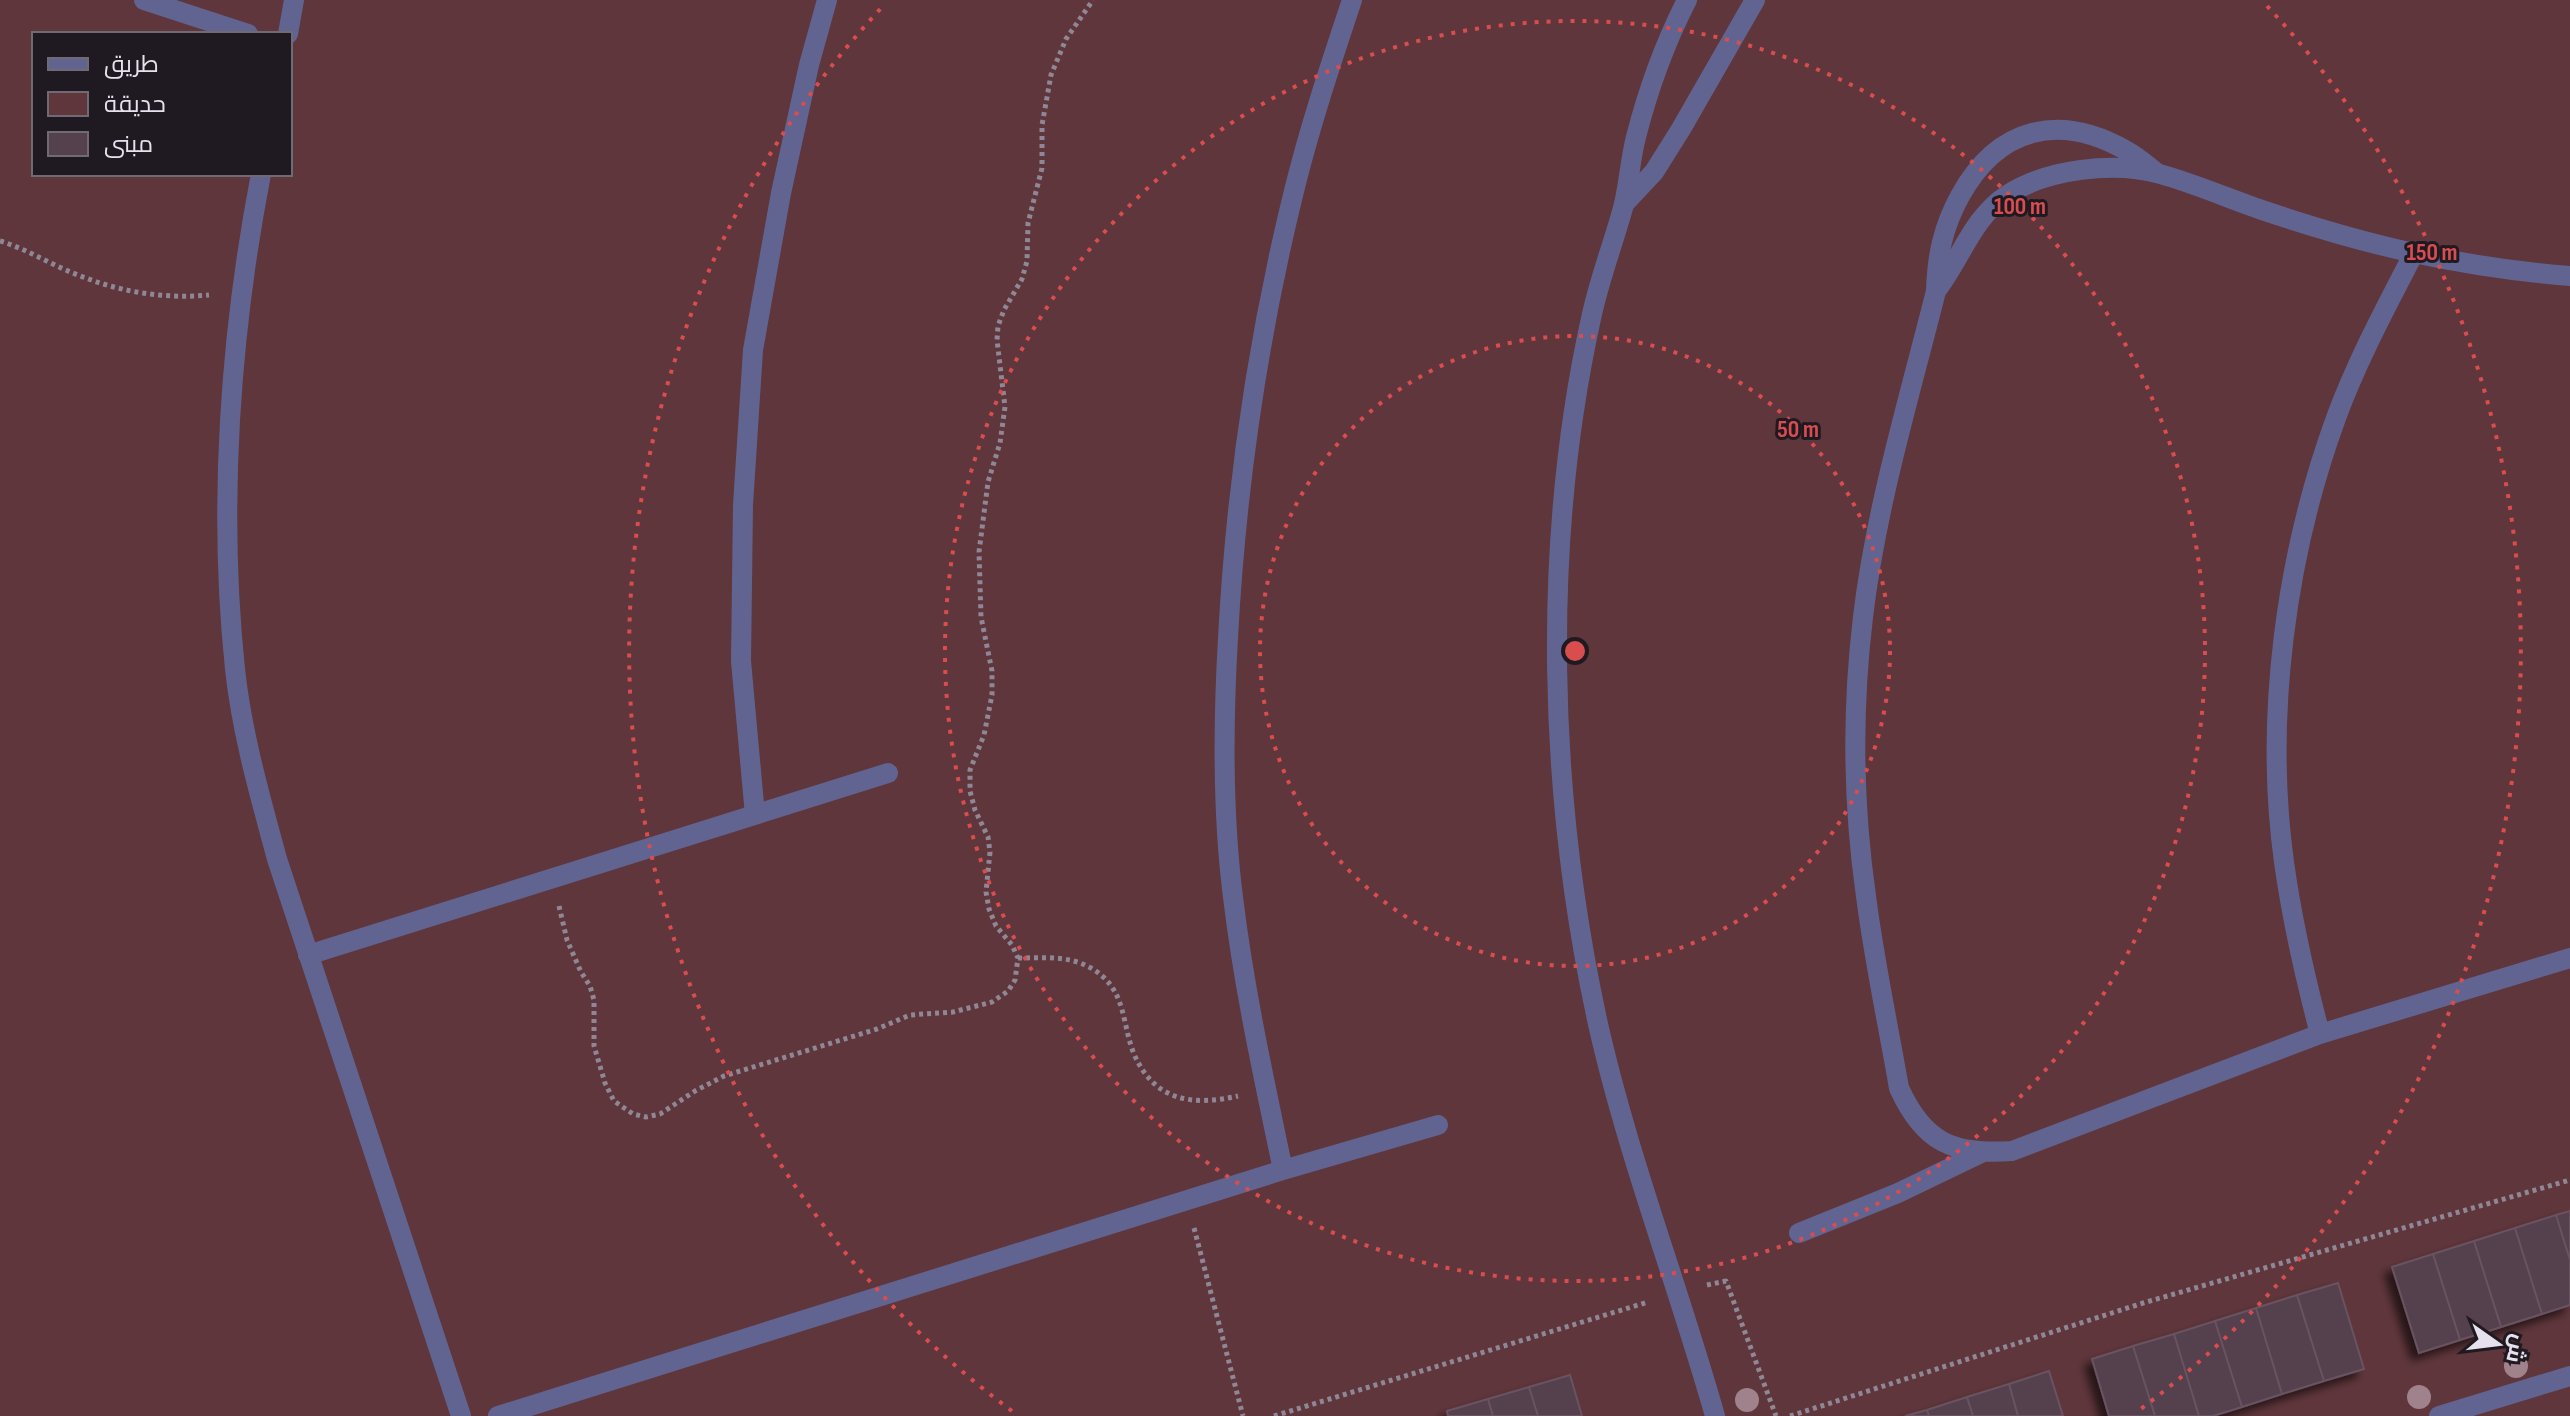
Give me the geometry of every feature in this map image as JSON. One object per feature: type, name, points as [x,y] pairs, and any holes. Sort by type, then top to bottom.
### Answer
[{"type":"street","points":[[144,0],[242,32]]},
{"type":"street","points":[[288,32],[294,0]]},
{"type":"street","points":[[755,815],[741,661],[743,505],[753,350],[781,193],[809,65],[827,0]]},
{"type":"street","points":[[1283,1170],[1249,1006],[1232,895],[1225,778],[1231,580],[1248,425],[1272,286],[1294,190],[1352,0]]},
{"type":"street","points":[[1687,0],[1650,89],[1635,139],[1624,204],[1592,312],[1574,415],[1562,517],[1557,645],[1562,772],[1575,899],[1598,1024],[1630,1147],[1715,1416]]},
{"type":"street","points":[[1624,204],[1654,172],[1675,140],[1755,0]]},
{"type":"street","points":[[2157,173],[2130,152],[2107,140],[2065,130],[2042,131],[2019,137],[1999,147],[1981,163],[1950,214],[1941,239],[1936,265],[1936,291],[1878,524],[1863,617],[1858,683],[1858,827],[1866,897],[1899,1088],[1909,1109],[1923,1128],[1943,1142],[1964,1151],[2012,1151],[2320,1034],[2570,958]]},
{"type":"street","points":[[1936,291],[1959,258],[1974,227],[1988,210],[2024,185],[2080,170],[2115,169],[2157,173],[2272,214],[2414,253],[2570,276]]},
{"type":"street","points":[[261,176],[242,291],[228,480],[229,587],[236,672],[252,766],[277,859],[461,1416]]},
{"type":"street","points":[[2320,1034],[2298,948],[2283,859],[2278,770],[2280,680],[2290,591],[2309,504],[2337,418],[2371,335],[2414,253]]},
{"type":"street","points":[[308,955],[888,773]]},
{"type":"street","points":[[498,1416],[1186,1200],[1438,1125]]},
{"type":"street","points":[[1799,1233],[1898,1193],[1981,1153]]},
{"type":"street","points":[[2439,1416],[2570,1376]]},
{"type":"path","points":[[553,878],[567,940],[594,1000],[594,1046],[605,1083],[614,1101],[633,1114],[646,1117],[660,1114],[724,1076],[877,1029],[910,1015],[953,1012],[992,1002],[1008,991],[1015,980],[1018,958],[1012,945],[996,926],[989,909],[986,892],[990,852],[988,837],[970,791],[970,770],[984,735],[992,695],[992,671],[981,617],[979,552],[988,482],[1000,443],[1005,407],[998,326],[1022,279],[1027,261],[1028,223],[1042,168],[1042,125],[1051,75],[1066,39],[1093,0]]},
{"type":"path","points":[[0,241],[29,251],[85,278],[119,289],[191,297],[242,291]]},
{"type":"path","points":[[1018,958],[1076,961],[1106,980],[1124,1012],[1134,1053],[1146,1075],[1165,1092],[1189,1101],[1214,1101],[1266,1090]]},
{"type":"path","points":[[1790,1416],[2143,1303],[2570,1180]]},
{"type":"path","points":[[1186,1200],[1243,1416]]},
{"type":"path","points":[[1274,1416],[1678,1292],[1726,1281],[1776,1416]]},
{"type":"green space","points":[[0,0],[2570,0],[2570,1416],[0,1416]]},
{"type":"building","points":[[2570,1211],[2570,1260],[2556,1215]]},
{"type":"building","points":[[2556,1215],[2570,1260],[2570,1305],[2542,1314],[2515,1228]]},
{"type":"building","points":[[2515,1228],[2542,1314],[2501,1327],[2474,1241]]},
{"type":"building","points":[[2474,1241],[2501,1327],[2460,1340],[2433,1254]]},
{"type":"building","points":[[2433,1254],[2460,1340],[2419,1353],[2392,1267]]},
{"type":"building","points":[[2338,1283],[2364,1369],[2324,1381],[2297,1295]]},
{"type":"building","points":[[2297,1295],[2324,1381],[2282,1394],[2256,1308]]},
{"type":"building","points":[[2256,1308],[2282,1394],[2242,1407],[2215,1321]]},
{"type":"building","points":[[2215,1321],[2242,1407],[2213,1416],[2199,1416],[2174,1334]]},
{"type":"building","points":[[2174,1334],[2199,1416],[2155,1416],[2133,1346]]},
{"type":"building","points":[[2133,1346],[2155,1416],[2109,1416],[2092,1359]]},
{"type":"building","points":[[2049,1371],[2063,1416],[2018,1416],[2009,1384]]},
{"type":"building","points":[[1570,1375],[1582,1416],[1538,1416],[1529,1387]]},
{"type":"building","points":[[2009,1384],[2018,1416],[1973,1416],[1967,1397]]},
{"type":"building","points":[[1529,1387],[1538,1416],[1493,1416],[1488,1399]]},
{"type":"building","points":[[1967,1397],[1973,1416],[1929,1416],[1927,1410]]},
{"type":"building","points":[[1488,1399],[1493,1416],[1448,1416],[1447,1411]]},
{"type":"building","points":[[1927,1410],[1929,1416],[1905,1416]]}]
